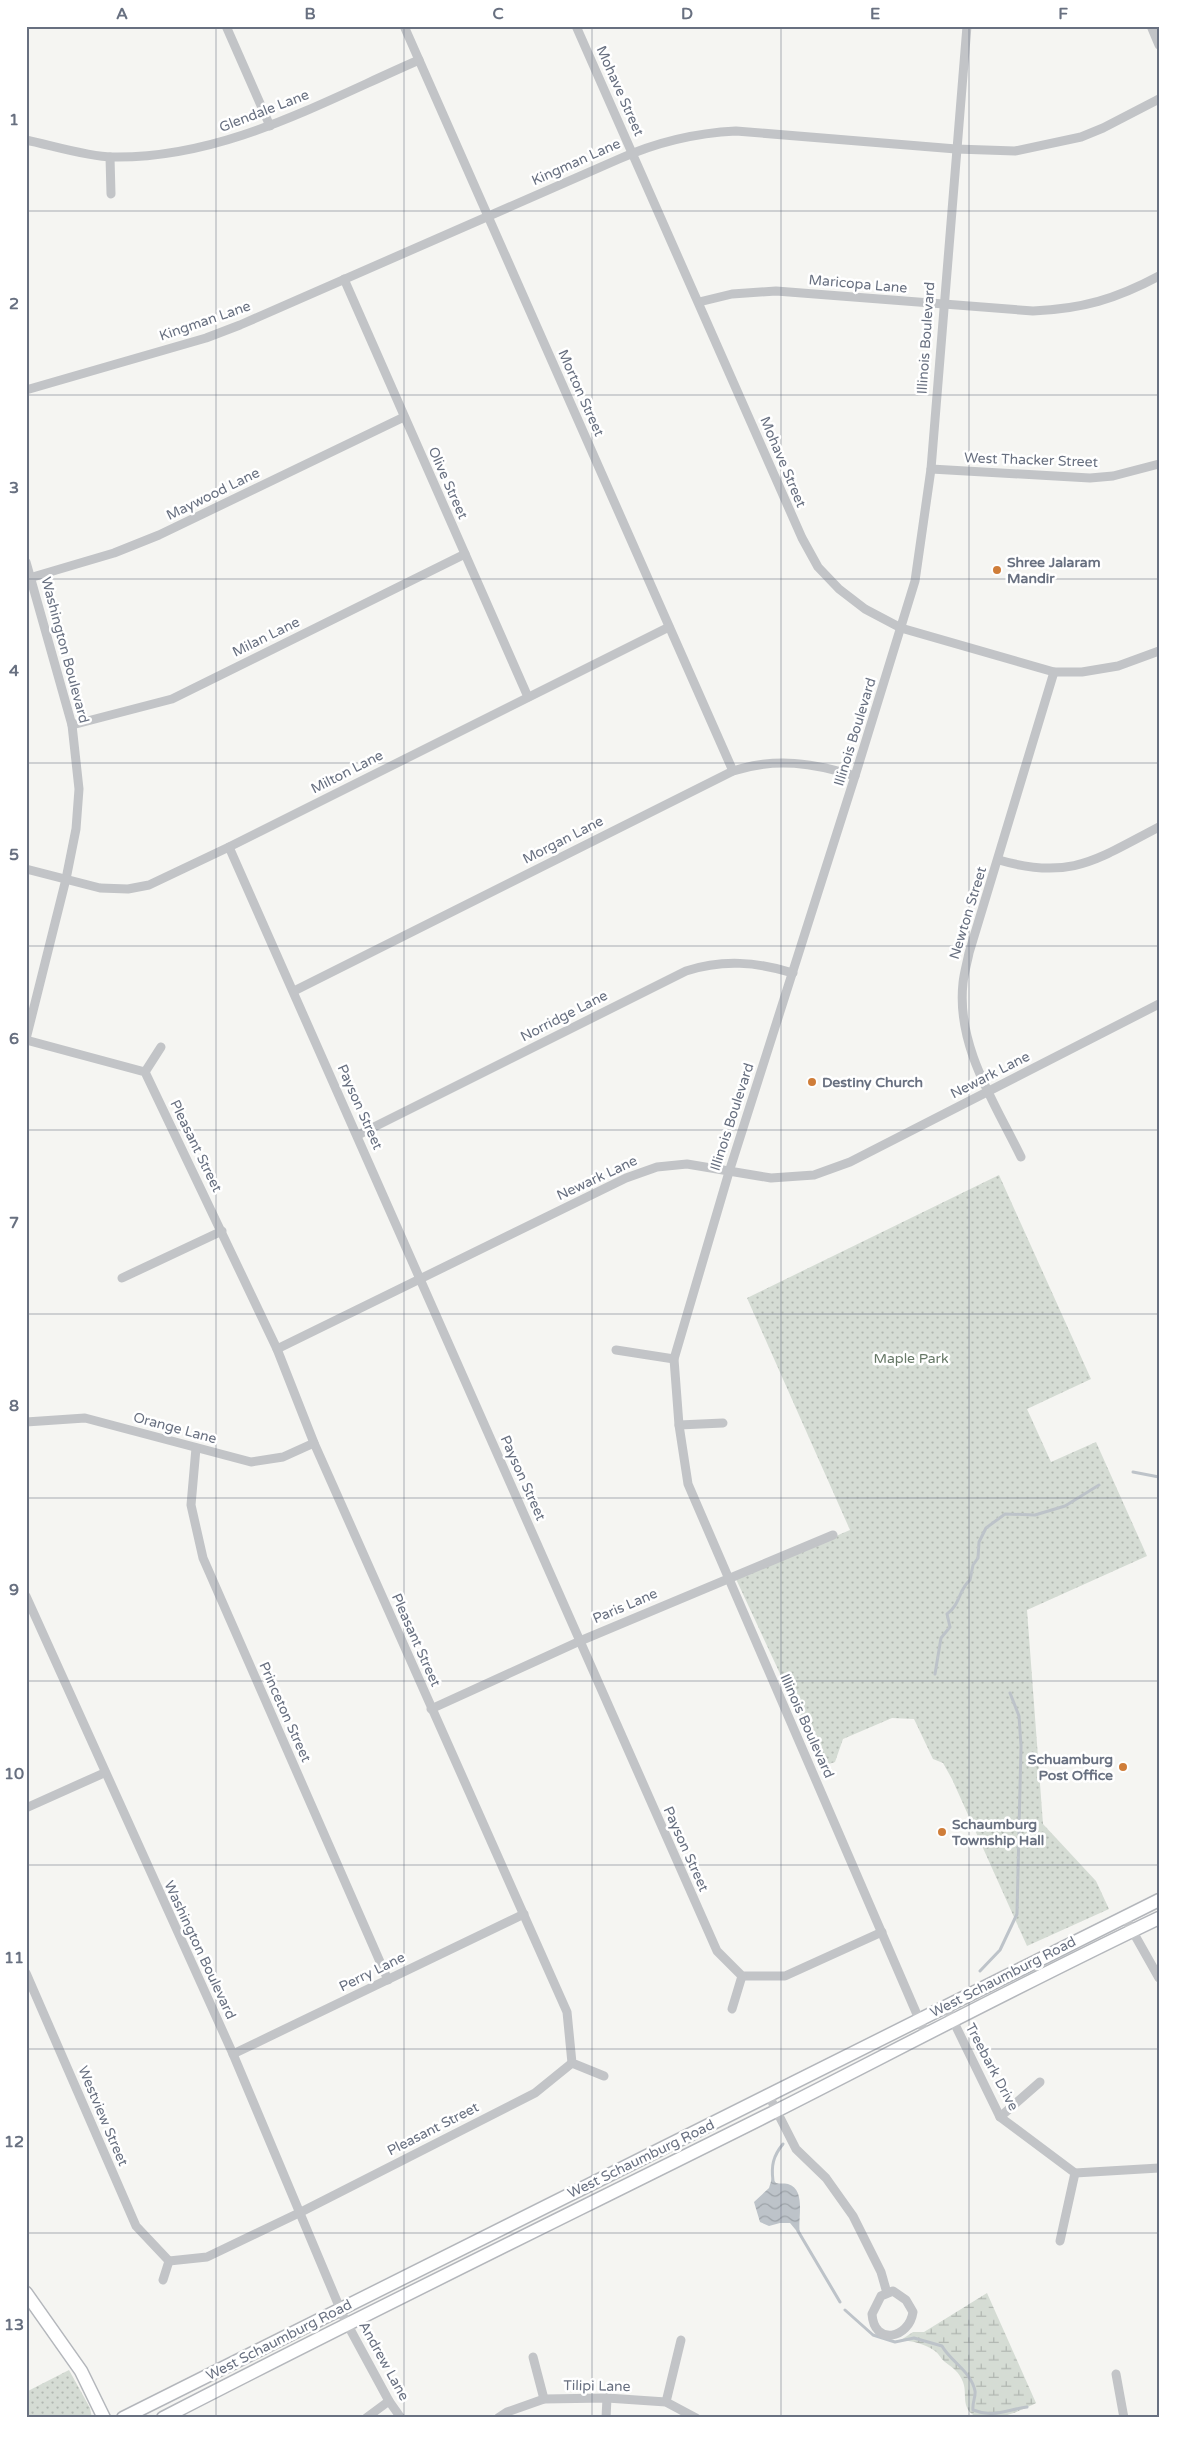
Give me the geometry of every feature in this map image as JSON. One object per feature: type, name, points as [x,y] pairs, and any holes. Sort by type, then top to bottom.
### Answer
[{"type":"main road","name":"West Schaumburg Road","points":[[163,2418],[344,2316],[769,2096],[1159,1900]]},
{"type":"main road","name":"West Schaumburg Road","points":[[123,2418],[344,2316],[776,2111],[925,2033],[1159,1918]]},
{"type":"main road","points":[[26,2293],[81,2371],[104,2418]]},
{"type":"street","points":[[226,26],[270,126]]},
{"type":"street","name":"Morton Street","points":[[404,26],[733,771]]},
{"type":"street","name":"Mohave Street","points":[[576,26],[699,302],[788,509],[810,554],[829,579],[853,602],[900,628],[1054,672],[1082,672],[1118,666],[1159,651]]},
{"type":"street","name":"Illinois Boulevard","points":[[925,2033],[688,1484],[679,1425],[674,1359],[729,1172],[856,776],[915,581],[930,469],[942,305],[967,26]]},
{"type":"street","points":[[1151,26],[1159,45]]},
{"type":"street","name":"Glendale Lane","points":[[26,140],[110,157],[190,150],[235,139],[270,126],[419,60]]},
{"type":"street","name":"Kingman Lane","points":[[26,390],[206,338],[632,153],[669,140],[736,130],[956,149],[1015,151],[1064,142],[1104,128],[1159,99]]},
{"type":"street","points":[[110,157],[111,194]]},
{"type":"street","name":"Maricopa Lane","points":[[699,302],[732,294],[776,291],[1016,311],[1063,309],[1113,298],[1159,276]]},
{"type":"street","name":"Olive Street","points":[[344,279],[528,697]]},
{"type":"street","name":"Maywood Lane","points":[[28,579],[114,553],[160,535],[404,417]]},
{"type":"street","name":"West Thacker Street","points":[[930,469],[1090,478],[1113,476],[1159,464]]},
{"type":"street","name":"Milan Lane","points":[[72,725],[172,699],[465,554]]},
{"type":"street","name":"Washington Boulevard","points":[[26,562],[28,579],[72,725],[79,789],[76,829],[66,879],[26,1039]]},
{"type":"street","name":"Milton Lane","points":[[26,869],[100,888],[142,886],[165,878],[669,627]]},
{"type":"street","name":"Newton Street","points":[[1021,1157],[969,1046],[963,1020],[962,983],[969,953],[999,860],[1054,672]]},
{"type":"street","name":"Morgan Lane","points":[[294,990],[733,771],[764,763],[792,762],[826,767],[856,776]]},
{"type":"street","points":[[999,860],[1048,870],[1078,866],[1094,860],[1159,827]]},
{"type":"street","name":"Payson Street","points":[[229,847],[294,990],[713,1943],[721,1957],[742,1976]]},
{"type":"street","name":"Norridge Lane","points":[[358,1135],[686,971],[713,964],[736,962],[793,973]]},
{"type":"street","name":"Newark Lane","points":[[277,1348],[626,1178],[649,1170],[687,1164],[771,1178],[814,1175],[850,1162],[1159,1004]]},
{"type":"street","points":[[26,1039],[145,1072],[161,1047]]},
{"type":"street","name":"Pleasant Street","points":[[145,1072],[277,1348],[314,1443],[567,2012],[572,2063],[535,2093],[301,2212]]},
{"type":"street","points":[[122,1278],[222,1231]]},
{"type":"street","points":[[616,1350],[674,1359]]},
{"type":"street","name":"Orange Lane","points":[[26,1422],[85,1418],[251,1462],[283,1457],[314,1443]]},
{"type":"street","points":[[679,1425],[723,1423]]},
{"type":"street","name":"Princeton Street","points":[[196,1448],[191,1505],[203,1558],[388,1980]]},
{"type":"street","name":"Paris Lane","points":[[431,1709],[580,1641],[833,1535]]},
{"type":"street","name":"Washington Boulevard","points":[[26,1596],[104,1773],[233,2054],[344,2316]]},
{"type":"street","points":[[26,1808],[104,1773]]},
{"type":"street","name":"Perry Lane","points":[[233,2054],[524,1914]]},
{"type":"street","points":[[1124,1916],[1159,1978]]},
{"type":"street","points":[[732,2009],[742,1976],[785,1976],[882,1932]]},
{"type":"street","name":"Westview Street","points":[[26,1973],[136,2226],[170,2261]]},
{"type":"street","name":"Treebark Drive","points":[[946,2006],[951,2020],[1000,2117],[1075,2173]]},
{"type":"street","points":[[572,2063],[604,2076]]},
{"type":"street","points":[[1000,2117],[1040,2082]]},
{"type":"street","points":[[769,2096],[796,2149],[826,2178],[853,2216],[881,2272],[887,2293]]},
{"type":"street","points":[[1060,2241],[1075,2173],[1159,2168]]},
{"type":"street","points":[[163,2280],[170,2261],[207,2257],[301,2212]]},
{"type":"street","points":[[893,2291],[899,2293],[913,2312],[905,2329],[893,2335],[880,2333],[872,2319],[874,2306],[887,2293],[893,2291]]},
{"type":"street","name":"Andrew Lane","points":[[344,2316],[389,2401],[401,2418]]},
{"type":"street","points":[[666,2402],[681,2340]]},
{"type":"street","points":[[533,2358],[544,2399]]},
{"type":"street","points":[[1116,2374],[1124,2418]]},
{"type":"street","points":[[606,2418],[607,2398]]},
{"type":"street","name":"Tilipi Lane","points":[[498,2418],[507,2412],[544,2399],[607,2398],[666,2402],[696,2418]]},
{"type":"street","points":[[366,2418],[389,2401]]},
{"type":"green space","name":"Maple Park","points":[[999,1175],[1091,1379],[1027,1409],[1051,1462],[1096,1442],[1147,1556],[1027,1610],[1043,1824],[1096,1881],[1109,1909],[1027,1946],[952,1779],[943,1763],[933,1759],[914,1719],[892,1718],[843,1739],[835,1762],[823,1766],[736,1579],[850,1530],[747,1298]]},
{"type":"green space","points":[[987,2293],[1036,2403],[1009,2414],[988,2418],[978,2417],[971,2413],[966,2405],[963,2382],[956,2370],[936,2352],[923,2345],[901,2340],[913,2332],[924,2332]]},
{"type":"green space","points":[[69,2370],[90,2408],[92,2418],[26,2418],[26,2392]]},
{"type":"water","points":[[772,2178],[776,2183],[788,2184],[794,2187],[797,2192],[800,2206],[800,2235],[790,2223],[769,2226],[760,2222],[754,2202],[769,2188]]},
{"type":"waterway","points":[[1133,1472],[1159,1477]]},
{"type":"waterway","points":[[935,1674],[941,1638],[950,1627],[947,1614],[955,1606],[970,1580],[973,1565],[978,1558],[979,1542],[986,1528],[1005,1514],[1035,1515],[1065,1506],[1099,1485]]},
{"type":"waterway","points":[[980,1971],[1000,1950],[1017,1914],[1021,1746],[1019,1716],[1010,1693]]},
{"type":"waterway","points":[[773,2181],[774,2161],[783,2144]]},
{"type":"waterway","points":[[798,2231],[840,2302]]},
{"type":"waterway","points":[[845,2310],[873,2335],[895,2342],[914,2338],[942,2346],[973,2384],[975,2393],[973,2410],[1000,2413],[1027,2407]]},
{"type":"place","name":"Shree Jalaram Mandir","points":[[997,570]]},
{"type":"place","name":"Destiny Church","points":[[812,1082]]},
{"type":"place","name":"Schuamburg Post Office","points":[[1123,1767]]},
{"type":"place","name":"Schaumburg Township Hall","points":[[942,1832]]}]
